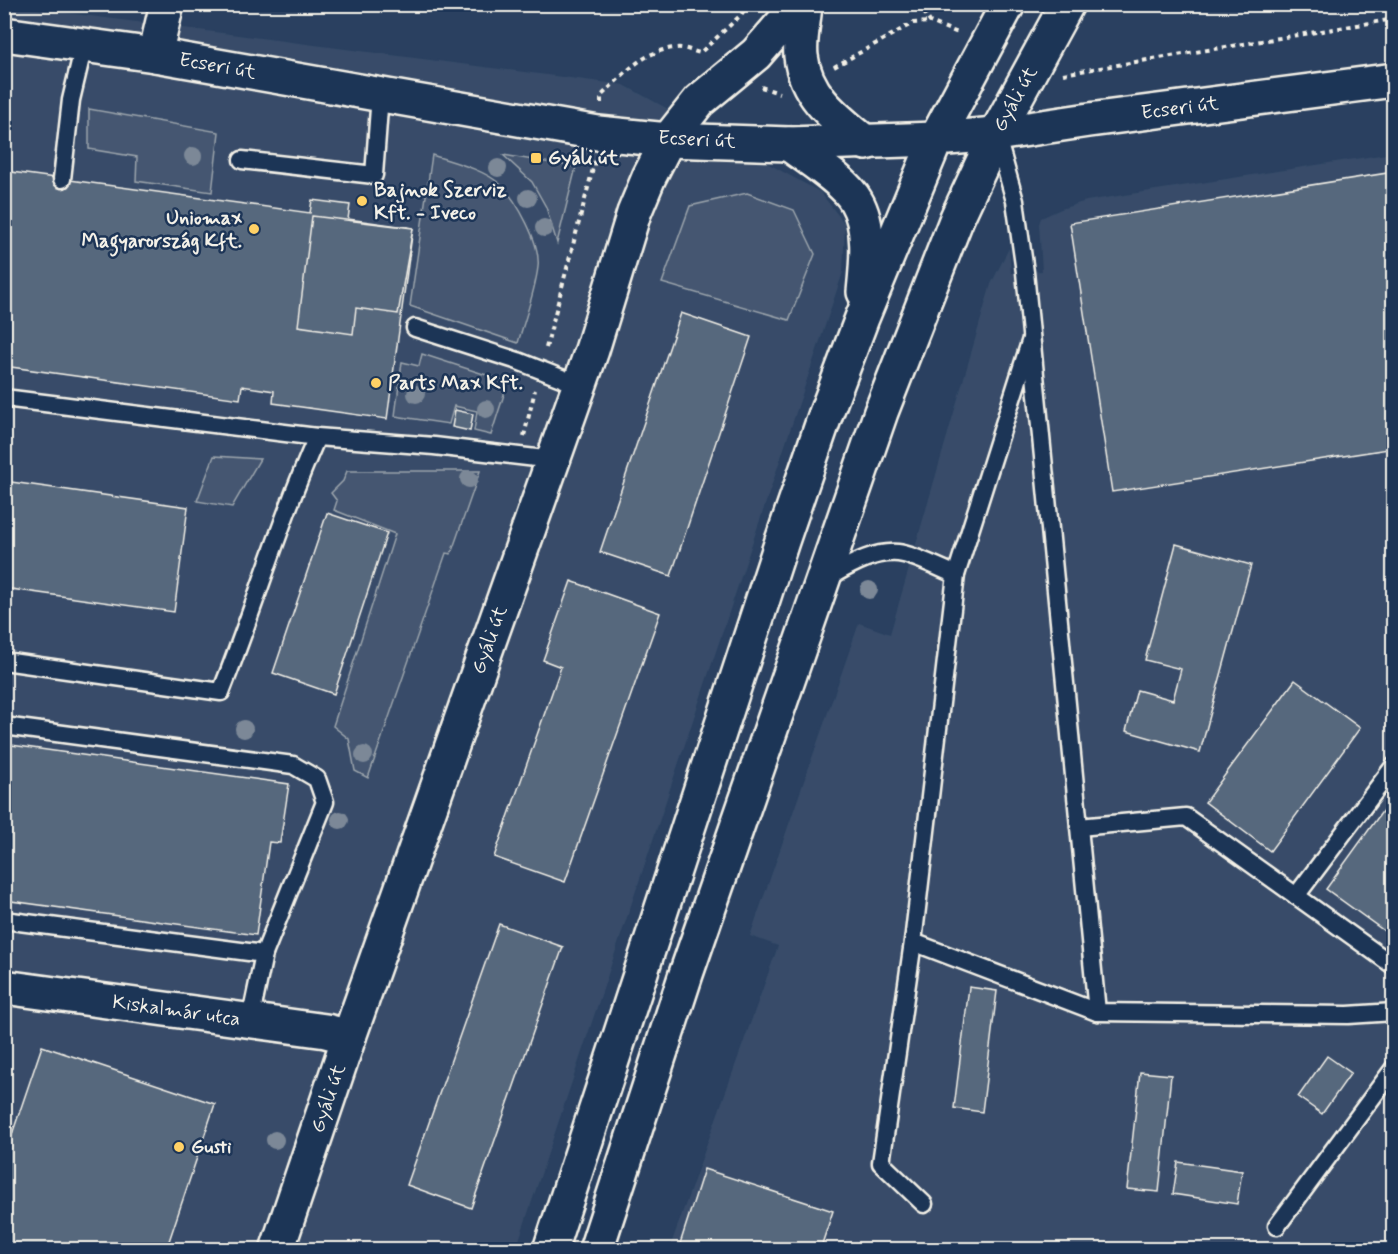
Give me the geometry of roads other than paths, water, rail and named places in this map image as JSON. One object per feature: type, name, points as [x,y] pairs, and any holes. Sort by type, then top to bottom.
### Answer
[{"type":"street","points":[[155,55],[167,4]]},
{"type":"street","name":"Gyáli út","points":[[277,1250],[349,1037],[592,350],[634,213],[649,177],[668,140],[699,101],[756,54],[797,4]]},
{"type":"street","points":[[805,4],[800,55],[807,82],[830,112],[866,143]]},
{"type":"street","points":[[550,1250],[826,413],[862,318],[936,139],[1008,4]]},
{"type":"street","name":"Gyáli út","points":[[596,1250],[686,974],[889,390],[945,247],[996,134],[1067,4]]},
{"type":"street","name":"Ecseri út","points":[[4,34],[155,55],[598,133],[668,140],[789,144],[936,139],[996,134],[1394,80]]},
{"type":"street","points":[[789,144],[842,185],[855,199],[863,216],[867,259],[862,318]]},
{"type":"street","name":"Kiskalmár utca","points":[[4,987],[326,1031],[349,1037]]},
{"type":"lane","points":[[62,178],[71,100],[84,45]]},
{"type":"lane","points":[[242,160],[374,175],[380,95]]},
{"type":"lane","points":[[996,134],[1015,201],[1025,272],[1097,1012]]},
{"type":"lane","points":[[415,328],[579,385]]},
{"type":"lane","points":[[924,1204],[880,1163],[913,942],[956,575],[1031,339]]},
{"type":"lane","points":[[4,398],[316,437],[434,446],[553,460]]},
{"type":"lane","points":[[4,661],[221,692],[295,486],[316,437]]},
{"type":"lane","points":[[823,580],[860,560],[880,554],[900,553],[956,575]]},
{"type":"lane","points":[[4,726],[293,765],[317,779],[325,802],[264,954],[250,1021]]},
{"type":"lane","points":[[1296,896],[1394,766]]},
{"type":"lane","points":[[1079,827],[1186,817],[1394,966]]},
{"type":"lane","points":[[4,920],[264,954]]},
{"type":"lane","points":[[913,942],[1097,1012],[1348,1015],[1394,1012]]},
{"type":"lane","points":[[1277,1226],[1394,1068]]},
{"type":"place","name":"Gyáli út","points":[[536,158]]},
{"type":"place","name":"Bajnok Szerviz Kft. - Iveco","points":[[362,201]]},
{"type":"place","name":"Uniomax Magyarország Kft.","points":[[254,229]]},
{"type":"place","name":"Parts Max Kft.","points":[[376,383]]},
{"type":"place","name":"Gusti","points":[[179,1147]]}]
